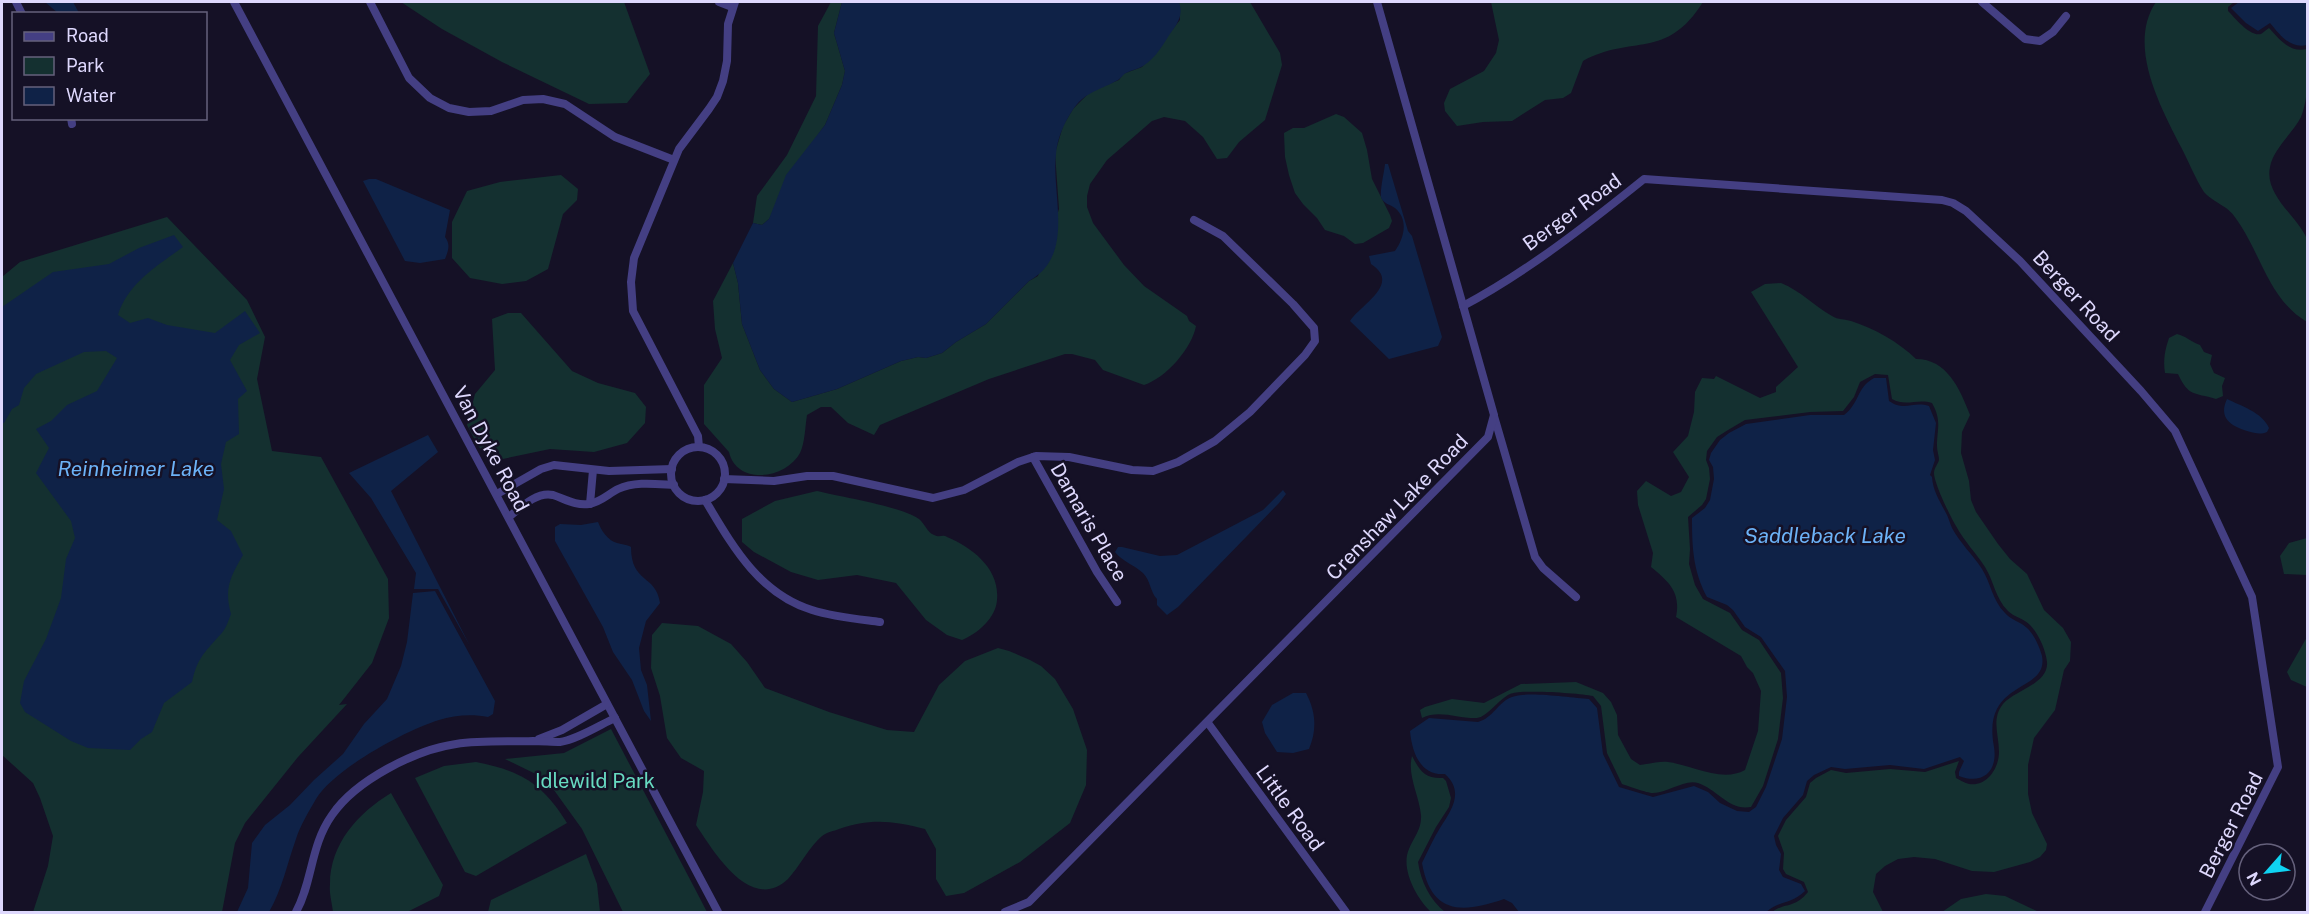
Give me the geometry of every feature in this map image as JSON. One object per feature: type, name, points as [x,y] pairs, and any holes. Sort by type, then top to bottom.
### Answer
[{"type":"street","name":"Van Dyke Road","points":[[234,2],[718,912]]},
{"type":"street","points":[[699,447],[698,436],[633,311],[631,292],[634,258],[679,148],[709,109],[720,89],[727,61],[728,24],[734,4],[719,2]]},
{"type":"street","points":[[1377,2],[1535,557],[1543,568],[1576,597]]},
{"type":"street","points":[[1982,2],[2025,39],[2040,41],[2053,32],[2066,16]]},
{"type":"street","points":[[368,3],[385,29],[409,78],[430,98],[449,108],[469,112],[491,111],[523,100],[543,99],[566,104],[615,137],[674,160]]},
{"type":"street","name":"Berger Road","points":[[1463,306],[1488,293],[1597,216],[1644,179],[1942,200],[1953,203],[1966,211],[2020,261],[2141,391],[2179,437],[2252,597],[2278,768],[2205,912]]},
{"type":"street","points":[[724,479],[774,481],[807,476],[833,476],[933,498],[964,490],[1018,462],[1033,457],[1070,457],[1132,470],[1153,471],[1178,462],[1215,441],[1251,412],[1305,355],[1315,341],[1314,328],[1293,304],[1223,237],[1194,220]]},
{"type":"street","name":"Crenshaw Lake Road","points":[[1005,912],[1029,902],[1208,723],[1488,437],[1494,415]]},
{"type":"street","points":[[699,447],[716,454],[725,470],[724,479],[718,492],[705,500],[691,500],[674,485],[672,469],[678,455],[684,450],[699,447]]},
{"type":"street","name":"Damaris Place","points":[[1033,457],[1097,572],[1117,602]]},
{"type":"street","points":[[497,495],[541,469],[554,465],[593,470],[672,469]]},
{"type":"street","points":[[590,504],[593,470]]},
{"type":"street","points":[[508,517],[528,502],[541,496],[551,495],[569,502],[590,504],[630,485],[674,485]]},
{"type":"street","points":[[705,500],[734,549],[754,573],[774,590],[812,610],[880,622]]},
{"type":"street","points":[[535,741],[562,730],[607,704]]},
{"type":"street","points":[[296,912],[306,885],[315,845],[332,814],[364,782],[434,749],[457,744],[562,742],[615,718]]},
{"type":"street","name":"Little Road","points":[[1208,723],[1346,912]]},
{"type":"green space","points":[[401,2],[624,2],[650,74],[627,103],[589,104],[502,62],[442,29]]},
{"type":"green space","points":[[831,2],[842,2],[834,33],[845,71],[842,85],[825,125],[802,157],[769,219],[762,225],[753,223],[757,196],[787,155],[816,96],[818,26]]},
{"type":"green space","points":[[1179,2],[1250,2],[1280,53],[1282,65],[1265,120],[1239,142],[1227,158],[1217,159],[1203,137],[1185,121],[1164,117],[1152,121],[1107,160],[1090,184],[1087,207],[1093,223],[1124,265],[1144,286],[1187,316],[1189,321],[1196,326],[1194,335],[1177,361],[1161,376],[1144,385],[1103,370],[1095,360],[1065,354],[989,379],[880,425],[874,435],[848,423],[831,407],[821,407],[807,415],[802,449],[793,462],[784,469],[762,475],[751,474],[734,463],[729,452],[704,424],[704,385],[722,358],[715,329],[713,301],[733,263],[738,283],[742,324],[760,370],[774,389],[792,402],[837,389],[901,361],[918,357],[926,358],[942,353],[986,324],[1029,281],[1038,276],[1059,209],[1055,153],[1063,126],[1073,109],[1091,91],[1119,80],[1123,74],[1142,67],[1180,20]]},
{"type":"green space","points":[[1491,2],[1703,2],[1676,32],[1662,39],[1601,53],[1583,61],[1571,93],[1563,98],[1545,100],[1512,121],[1457,126],[1445,111],[1444,103],[1450,89],[1484,71],[1496,53],[1499,40]]},
{"type":"green space","points":[[2156,2],[2234,2],[2228,7],[2228,11],[2252,33],[2261,34],[2269,28],[2290,47],[2307,49],[2304,109],[2301,117],[2275,154],[2269,177],[2277,196],[2307,239],[2307,322],[2284,303],[2234,216],[2204,192],[2164,113],[2150,75],[2146,56],[2145,37],[2148,19]]},
{"type":"green space","points":[[1336,114],[1344,117],[1362,133],[1372,179],[1392,221],[1389,228],[1363,243],[1355,244],[1344,236],[1325,230],[1295,193],[1285,157],[1284,133],[1293,128],[1304,128]]},
{"type":"green space","points":[[561,175],[578,189],[577,200],[563,214],[548,269],[526,281],[502,284],[470,278],[452,258],[452,222],[467,191],[500,182]]},
{"type":"green space","points":[[167,217],[247,300],[265,337],[257,379],[272,451],[321,457],[388,579],[389,618],[372,663],[339,705],[347,704],[298,757],[245,823],[235,843],[222,912],[33,912],[48,866],[53,836],[33,783],[2,755],[2,277],[20,262]]},
{"type":"green space","points":[[1781,283],[1834,317],[1868,328],[1894,341],[1916,359],[1936,364],[1951,377],[1970,415],[1962,432],[1961,453],[1969,481],[1971,500],[1976,512],[2010,559],[2027,574],[2044,610],[2063,628],[2071,642],[2070,661],[2064,670],[2055,710],[2034,738],[2028,765],[2028,794],[2032,813],[2047,844],[2046,850],[2040,857],[2030,862],[1994,872],[1972,871],[1935,859],[1914,857],[1898,859],[1876,874],[1873,892],[1883,912],[1772,912],[1798,901],[1808,892],[1804,882],[1786,874],[1783,869],[1784,853],[1778,836],[1786,820],[1806,797],[1810,783],[1831,770],[1846,773],[1890,769],[1925,772],[1959,761],[1955,772],[1956,778],[1969,784],[1981,783],[1991,775],[1997,764],[1999,746],[1996,721],[1999,710],[2008,699],[2043,676],[2047,662],[2044,648],[2036,633],[2028,623],[2010,613],[2004,606],[1985,567],[1959,531],[1943,500],[1934,473],[1939,460],[1938,424],[1932,403],[1902,402],[1892,399],[1888,375],[1875,374],[1860,382],[1854,397],[1843,411],[1810,412],[1745,420],[1717,437],[1707,451],[1706,460],[1710,479],[1706,499],[1688,517],[1689,564],[1695,585],[1703,599],[1730,613],[1742,630],[1759,640],[1781,673],[1783,698],[1778,739],[1763,786],[1751,807],[1736,806],[1705,786],[1693,782],[1653,793],[1622,784],[1607,753],[1601,706],[1593,696],[1550,692],[1510,694],[1485,715],[1477,718],[1435,714],[1422,718],[1420,710],[1452,699],[1484,703],[1521,684],[1576,682],[1603,693],[1611,702],[1617,715],[1618,735],[1631,759],[1640,765],[1668,762],[1727,775],[1745,770],[1758,731],[1761,691],[1753,673],[1741,656],[1676,617],[1677,601],[1672,588],[1651,567],[1653,553],[1638,505],[1637,491],[1646,481],[1671,496],[1681,492],[1689,477],[1673,452],[1688,436],[1694,412],[1695,392],[1702,378],[1714,379],[1716,376],[1760,398],[1776,392],[1776,387],[1798,367],[1751,292],[1765,284]]},
{"type":"green space","points":[[508,313],[521,313],[572,371],[598,383],[635,393],[646,407],[645,423],[627,443],[594,452],[550,449],[493,461],[478,446],[467,425],[475,394],[495,370],[492,319]]},
{"type":"green space","points":[[2177,334],[2200,345],[2204,352],[2212,355],[2210,364],[2214,373],[2225,378],[2222,386],[2223,396],[2216,399],[2192,392],[2185,387],[2178,374],[2165,373],[2164,359],[2169,338]]},
{"type":"green space","points":[[817,491],[910,514],[919,519],[932,534],[945,536],[966,547],[983,561],[994,579],[997,600],[989,619],[974,634],[962,640],[947,635],[926,620],[896,583],[857,575],[818,580],[791,572],[754,552],[742,542],[742,519],[775,501]]},
{"type":"green space","points":[[2307,538],[2307,575],[2284,574],[2280,556],[2289,543]]},
{"type":"green space","points":[[662,623],[698,626],[731,644],[765,688],[829,712],[887,730],[914,732],[939,685],[965,661],[998,648],[1030,660],[1041,666],[1055,679],[1073,709],[1087,750],[1086,785],[1070,823],[1020,862],[964,893],[946,896],[936,879],[936,849],[925,829],[882,822],[861,823],[824,835],[813,845],[788,879],[774,888],[761,889],[747,884],[723,863],[696,825],[703,792],[704,771],[681,758],[667,738],[660,696],[651,668],[652,635]]},
{"type":"green space","points":[[2307,637],[2307,687],[2291,680],[2287,672]]},
{"type":"green space","name":"Idlewild Park","points":[[611,729],[707,912],[623,912],[582,829],[546,779],[505,759],[564,753]]},
{"type":"green space","points":[[1412,756],[1424,773],[1446,781],[1451,798],[1449,807],[1418,862],[1427,890],[1445,912],[1431,912],[1420,899],[1408,874],[1407,857],[1421,820],[1411,770]]},
{"type":"green space","points":[[476,762],[506,770],[529,781],[549,798],[567,823],[476,876],[465,872],[415,778],[444,766]]},
{"type":"green space","points":[[391,793],[443,885],[439,896],[407,912],[333,912],[330,891],[331,869],[341,843],[357,820]]},
{"type":"green space","points":[[586,854],[597,884],[600,912],[488,912],[491,900]]},
{"type":"green space","points":[[1986,894],[2005,896],[2039,912],[1942,912],[1961,899]]},
{"type":"water","points":[[45,2],[73,2],[78,12],[57,12]]},
{"type":"water","points":[[842,2],[1179,2],[1181,10],[1177,24],[1152,59],[1086,96],[1066,121],[1059,137],[1056,154],[1057,240],[1052,256],[1043,270],[986,324],[942,353],[926,358],[918,357],[901,361],[837,389],[792,402],[774,389],[760,370],[742,324],[738,283],[733,263],[753,223],[762,225],[769,219],[786,175],[825,125],[842,85],[845,71],[834,33]]},
{"type":"water","points":[[2239,2],[2307,2],[2307,45],[2290,43],[2270,23],[2258,31],[2231,8]]},
{"type":"water","points":[[1385,164],[1388,164],[1408,231],[1412,236],[1442,337],[1438,346],[1389,359],[1350,321],[1381,287],[1382,279],[1371,264],[1369,256],[1395,251],[1403,235],[1402,218],[1395,208],[1383,201],[1381,197]]},
{"type":"water","points":[[376,179],[450,210],[445,237],[448,248],[445,259],[420,263],[405,261],[363,181]]},
{"type":"water","name":"Reinheimer Lake","points":[[174,235],[183,247],[136,284],[118,315],[130,323],[148,318],[167,325],[215,333],[245,311],[260,333],[239,345],[230,360],[247,391],[238,399],[239,434],[226,442],[221,464],[224,489],[217,520],[231,531],[243,555],[228,590],[231,614],[226,626],[202,657],[192,682],[164,703],[152,732],[130,750],[88,748],[71,741],[25,712],[20,703],[24,681],[46,639],[61,598],[66,559],[75,538],[71,521],[36,473],[49,448],[36,429],[51,421],[67,405],[97,391],[117,358],[106,351],[84,352],[36,374],[24,388],[19,405],[12,409],[2,423],[2,307],[53,272],[109,264],[139,248]]},
{"type":"water","name":"Saddleback Lake","points":[[1874,378],[1886,378],[1889,401],[1900,406],[1929,406],[1936,423],[1933,450],[1935,460],[1930,475],[1951,526],[1982,569],[2001,608],[2030,631],[2042,656],[2041,668],[2036,677],[2005,698],[1997,709],[1993,725],[1995,756],[1991,770],[1975,779],[1959,776],[1964,761],[1960,757],[1924,769],[1890,765],[1845,769],[1831,767],[1814,775],[1807,781],[1803,795],[1783,818],[1774,836],[1781,854],[1779,870],[1783,877],[1801,884],[1805,891],[1766,912],[1519,912],[1512,903],[1504,899],[1462,908],[1450,906],[1441,901],[1426,880],[1422,863],[1452,808],[1455,795],[1451,781],[1445,774],[1436,774],[1423,767],[1415,754],[1410,731],[1429,718],[1478,722],[1488,717],[1507,699],[1519,695],[1589,699],[1597,708],[1603,754],[1619,787],[1653,797],[1694,786],[1708,792],[1720,803],[1737,811],[1749,812],[1756,807],[1766,787],[1782,739],[1787,697],[1785,671],[1761,637],[1745,627],[1733,610],[1707,597],[1694,559],[1692,518],[1705,508],[1710,500],[1714,479],[1713,467],[1709,460],[1720,440],[1729,433],[1746,424],[1810,415],[1844,415],[1853,406],[1864,386]]},
{"type":"water","points":[[2227,399],[2251,410],[2266,422],[2269,428],[2267,432],[2260,434],[2231,424],[2224,411]]},
{"type":"water","points":[[428,435],[438,452],[391,491],[470,646],[438,589],[414,589],[416,573],[371,498],[349,473]]},
{"type":"water","points":[[1283,490],[1286,494],[1279,503],[1178,607],[1167,615],[1157,605],[1157,599],[1146,576],[1115,552],[1118,547],[1122,547],[1160,556],[1177,555],[1263,510]]},
{"type":"water","points":[[598,522],[603,532],[611,540],[631,547],[635,567],[658,594],[660,603],[646,621],[639,648],[641,670],[647,685],[651,721],[644,711],[632,680],[613,652],[603,627],[555,541],[555,527],[560,524],[581,525]]},
{"type":"water","points":[[435,591],[495,701],[493,714],[488,717],[470,715],[451,717],[425,725],[390,741],[338,775],[316,799],[302,824],[281,886],[269,912],[237,912],[248,888],[252,843],[265,825],[290,805],[343,754],[364,724],[387,699],[401,666],[407,642],[413,593]]},
{"type":"water","points":[[1293,693],[1306,693],[1309,700],[1314,721],[1312,742],[1309,749],[1293,753],[1277,752],[1265,733],[1262,722],[1272,705]]}]
